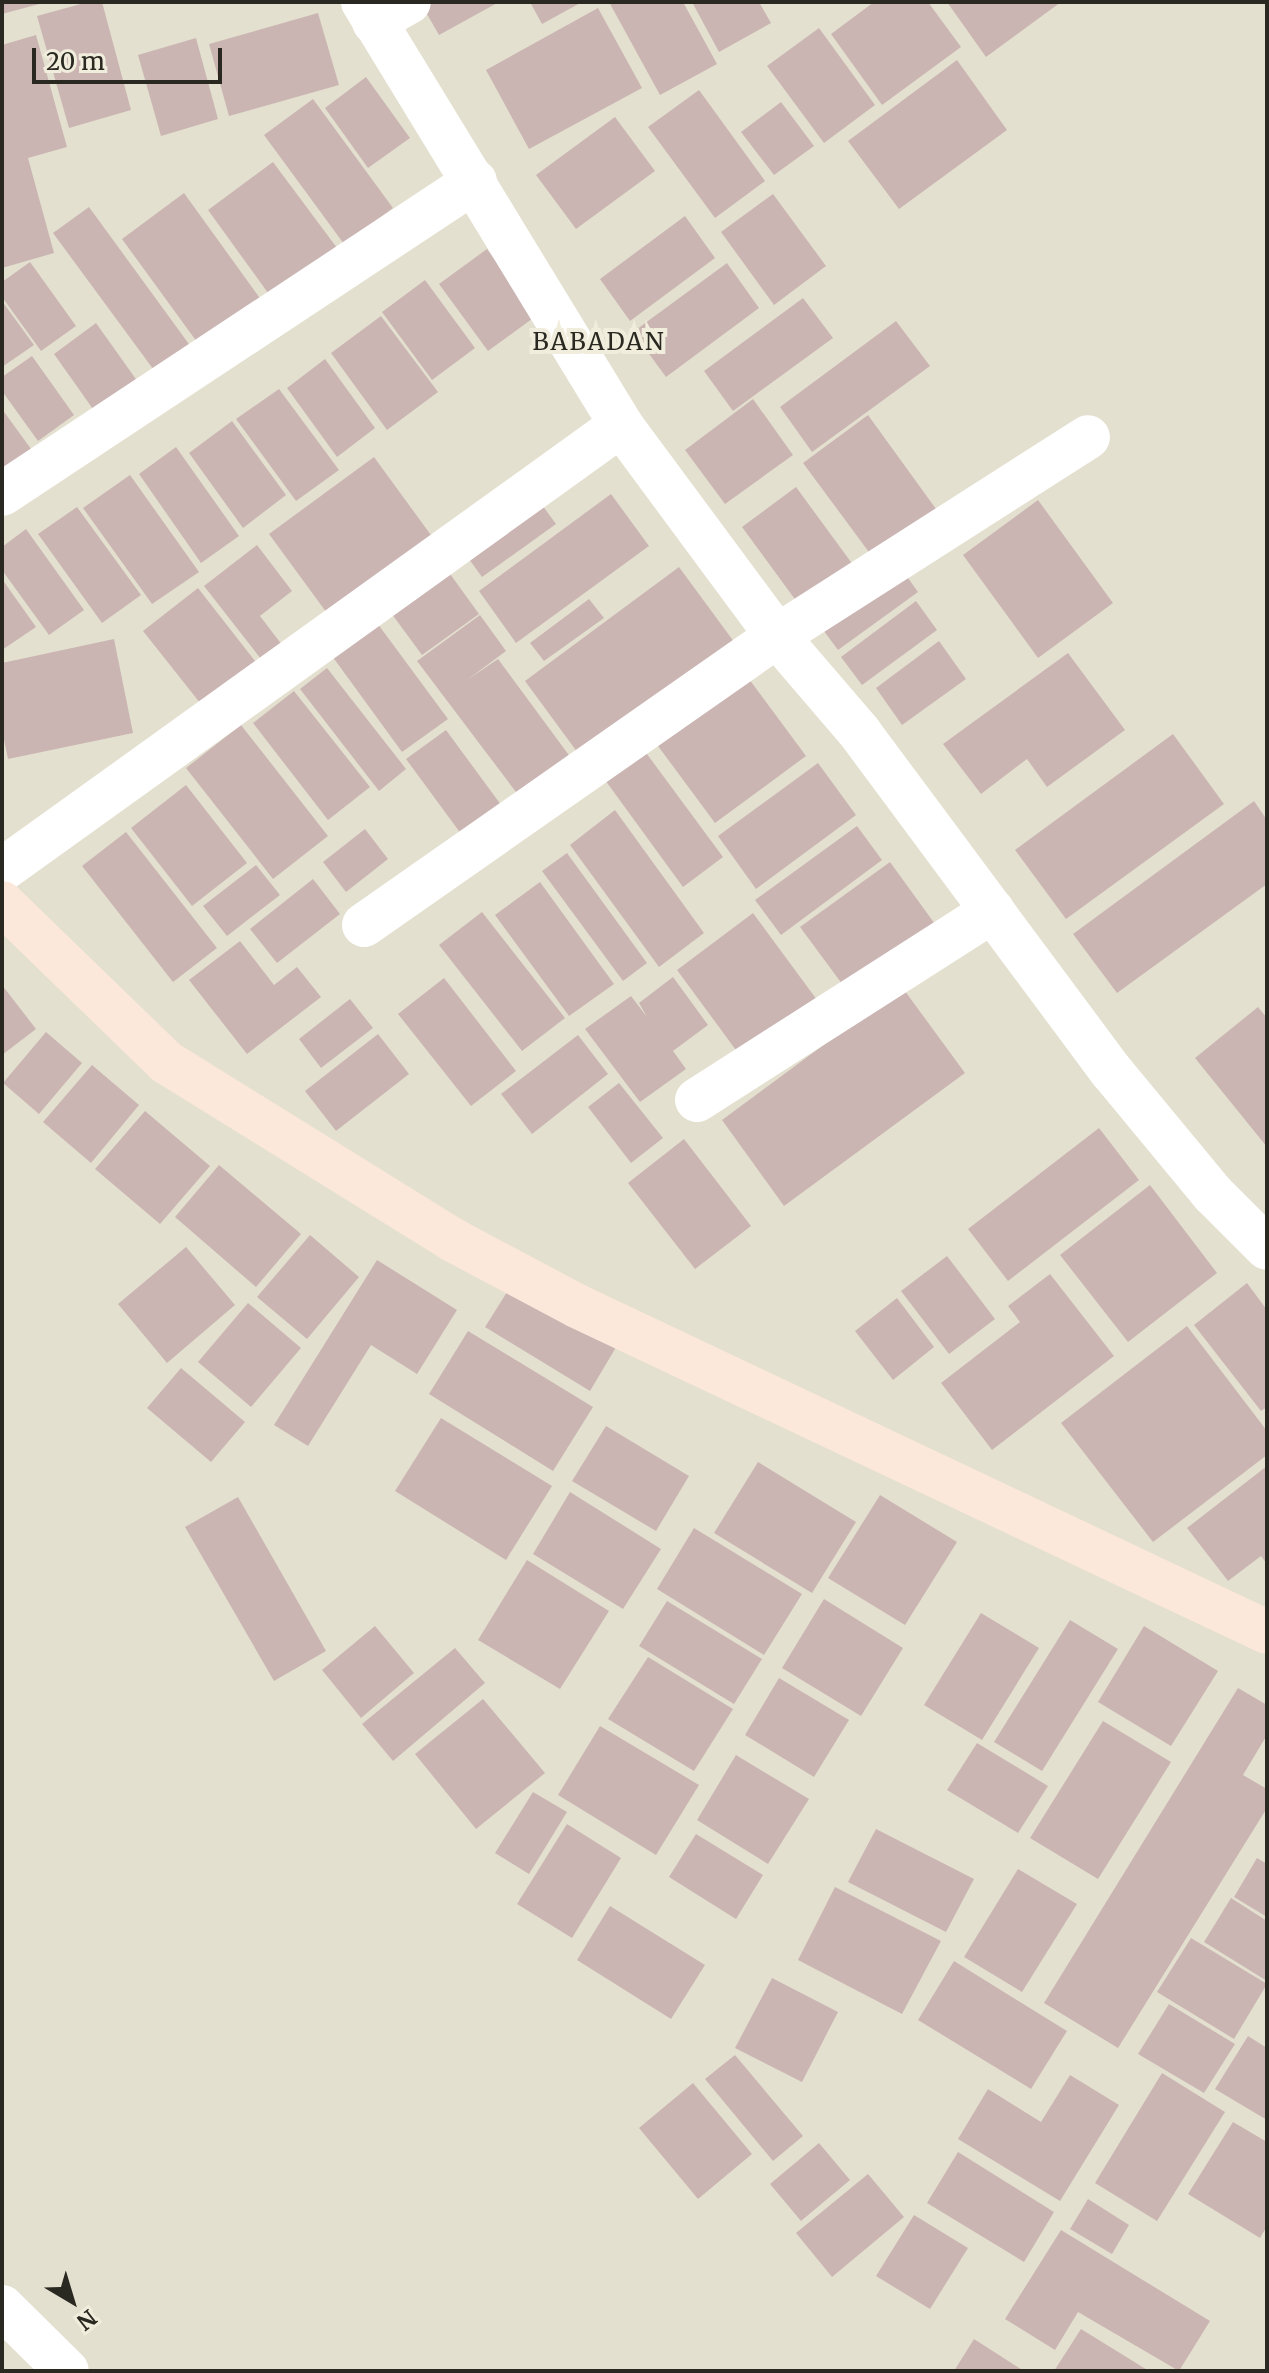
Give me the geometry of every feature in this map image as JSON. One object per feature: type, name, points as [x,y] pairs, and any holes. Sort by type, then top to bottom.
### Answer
[{"type":"street","points":[[382,9],[475,181],[621,425],[777,636],[860,733],[1112,1072],[1213,1194],[1267,1248]]},
{"type":"street","points":[[2,494],[475,181]]},
{"type":"street","points":[[2,870],[621,425]]},
{"type":"street","points":[[364,925],[777,636],[1088,437]]},
{"type":"street","points":[[2,903],[166,1062],[453,1240],[577,1306],[1267,1632]]},
{"type":"street","points":[[697,1100],[993,911]]},
{"type":"street","points":[[2,2307],[67,2371]]},
{"type":"building","points":[[2,2],[43,2],[43,3],[2,14]]},
{"type":"building","points":[[88,2],[102,2],[131,110],[69,128],[37,16]]},
{"type":"building","points":[[420,2],[499,2],[439,35]]},
{"type":"building","points":[[530,2],[582,2],[542,24]]},
{"type":"building","points":[[609,2],[683,2],[717,64],[660,95]]},
{"type":"building","points":[[692,2],[759,2],[771,23],[719,52]]},
{"type":"building","points":[[874,2],[928,2],[961,47],[882,105],[831,34]]},
{"type":"building","points":[[947,2],[1061,2],[986,57]]},
{"type":"building","points":[[598,8],[642,88],[529,149],[486,70]]},
{"type":"building","points":[[318,13],[339,85],[229,116],[209,44]]},
{"type":"building","points":[[819,28],[875,105],[824,143],[767,66]]},
{"type":"building","points":[[36,35],[67,147],[28,158],[54,253],[2,268],[2,45]]},
{"type":"building","points":[[196,38],[218,119],[161,136],[138,55]]},
{"type":"building","points":[[957,60],[1007,130],[899,209],[848,141]]},
{"type":"building","points":[[366,77],[410,138],[368,168],[325,108]]},
{"type":"building","points":[[699,90],[765,181],[715,218],[648,127]]},
{"type":"building","points":[[313,99],[393,208],[344,244],[264,135]]},
{"type":"building","points":[[781,102],[814,146],[774,175],[741,132]]},
{"type":"building","points":[[615,117],[655,171],[576,229],[536,175]]},
{"type":"building","points":[[273,162],[343,256],[276,304],[208,210]]},
{"type":"building","points":[[184,193],[267,308],[205,353],[122,239]]},
{"type":"building","points":[[773,194],[826,266],[774,305],[721,232]]},
{"type":"building","points":[[89,207],[194,351],[159,377],[53,233]]},
{"type":"building","points":[[685,216],[715,258],[630,321],[600,279]]},
{"type":"building","points":[[487,249],[536,316],[488,351],[439,284]]},
{"type":"building","points":[[30,262],[76,326],[41,351],[2,297],[2,282]]},
{"type":"building","points":[[727,263],[759,308],[666,377],[633,332]]},
{"type":"building","points":[[425,280],[475,348],[432,380],[382,312]]},
{"type":"building","points":[[803,298],[833,338],[733,411],[704,371]]},
{"type":"building","points":[[2,301],[34,345],[2,367]]},
{"type":"building","points":[[381,316],[438,392],[387,430],[331,353]]},
{"type":"building","points":[[896,321],[930,366],[812,452],[780,407]]},
{"type":"building","points":[[96,323],[143,389],[100,419],[54,354]]},
{"type":"building","points":[[32,356],[74,415],[38,441],[2,391],[2,377]]},
{"type":"building","points":[[325,359],[375,428],[337,457],[287,388]]},
{"type":"building","points":[[279,389],[339,470],[296,501],[236,419]]},
{"type":"building","points":[[753,399],[793,455],[725,504],[685,450]]},
{"type":"building","points":[[2,409],[31,449],[2,470]]},
{"type":"building","points":[[868,415],[944,520],[880,567],[803,463]]},
{"type":"building","points":[[232,421],[286,495],[243,528],[189,453]]},
{"type":"building","points":[[176,447],[239,536],[201,563],[139,474]]},
{"type":"building","points":[[374,457],[436,542],[332,620],[269,534]]},
{"type":"building","points":[[130,475],[199,572],[152,604],[83,508]]},
{"type":"building","points":[[796,487],[859,573],[805,613],[742,527]]},
{"type":"building","points":[[534,494],[556,524],[482,577],[461,548]]},
{"type":"building","points":[[611,494],[649,546],[516,643],[479,591]]},
{"type":"building","points":[[1038,500],[1113,603],[1038,658],[963,555]]},
{"type":"building","points":[[77,507],[141,595],[102,623],[38,534]]},
{"type":"building","points":[[26,529],[84,610],[49,635],[2,570],[2,547]]},
{"type":"building","points":[[257,545],[292,591],[260,616],[292,658],[272,673],[204,586]]},
{"type":"building","points":[[440,560],[479,614],[422,655],[383,602]]},
{"type":"building","points":[[898,564],[918,592],[838,650],[818,623]]},
{"type":"building","points":[[679,567],[740,650],[586,764],[525,681]]},
{"type":"building","points":[[2,579],[36,627],[2,650]]},
{"type":"building","points":[[198,588],[262,670],[208,713],[143,631]]},
{"type":"building","points":[[589,599],[604,618],[544,661],[530,643]]},
{"type":"building","points":[[916,601],[937,630],[862,685],[841,657]]},
{"type":"building","points":[[369,612],[448,719],[402,752],[324,645]]},
{"type":"building","points":[[480,615],[506,651],[467,680],[498,659],[571,758],[519,796],[417,661]]},
{"type":"building","points":[[114,639],[133,733],[8,759],[2,730],[2,663]]},
{"type":"building","points":[[939,641],[966,679],[902,725],[876,688]]},
{"type":"building","points":[[1068,653],[1125,730],[1047,787],[1027,759],[981,794],[943,744]]},
{"type":"building","points":[[327,668],[406,769],[379,791],[300,689]]},
{"type":"building","points":[[749,679],[806,756],[715,823],[658,746]]},
{"type":"building","points":[[294,691],[370,787],[328,820],[253,723]]},
{"type":"building","points":[[241,725],[328,836],[273,879],[186,768]]},
{"type":"building","points":[[446,730],[507,813],[467,842],[406,759]]},
{"type":"building","points":[[1173,734],[1224,804],[1066,919],[1015,850]]},
{"type":"building","points":[[644,750],[723,857],[683,887],[605,780]]},
{"type":"building","points":[[818,763],[856,815],[756,889],[718,836]]},
{"type":"building","points":[[186,785],[247,863],[192,906],[131,828]]},
{"type":"building","points":[[1254,801],[1267,820],[1267,884],[1117,993],[1073,934]]},
{"type":"building","points":[[615,810],[704,933],[659,967],[570,845]]},
{"type":"building","points":[[857,826],[882,860],[781,935],[755,900]]},
{"type":"building","points":[[365,829],[388,859],[346,892],[323,862]]},
{"type":"building","points":[[126,832],[217,948],[173,982],[82,866]]},
{"type":"building","points":[[567,853],[647,963],[623,981],[542,871]]},
{"type":"building","points":[[890,862],[940,931],[851,996],[800,927]]},
{"type":"building","points":[[256,865],[280,895],[227,936],[203,906]]},
{"type":"building","points":[[313,879],[340,914],[277,963],[250,929]]},
{"type":"building","points":[[540,882],[614,984],[569,1016],[495,915]]},
{"type":"building","points":[[482,912],[565,1018],[522,1051],[439,945]]},
{"type":"building","points":[[753,913],[820,1004],[744,1061],[677,970]]},
{"type":"building","points":[[240,941],[274,985],[297,967],[321,997],[247,1054],[189,980]]},
{"type":"building","points":[[673,977],[708,1025],[673,1051],[686,1069],[640,1102],[585,1029],[631,996],[647,1017],[639,1003]]},
{"type":"building","points":[[444,978],[516,1071],[471,1106],[398,1014]]},
{"type":"building","points":[[2,985],[36,1029],[2,1055]]},
{"type":"building","points":[[902,987],[965,1073],[784,1206],[722,1120]]},
{"type":"building","points":[[350,999],[373,1028],[321,1068],[299,1039]]},
{"type":"building","points":[[1258,1007],[1267,1018],[1267,1147],[1195,1058]]},
{"type":"building","points":[[46,1032],[82,1063],[39,1114],[3,1083]]},
{"type":"building","points":[[378,1034],[409,1074],[336,1131],[305,1091]]},
{"type":"building","points":[[578,1035],[608,1074],[532,1134],[501,1094]]},
{"type":"building","points":[[92,1065],[139,1105],[91,1163],[43,1122]]},
{"type":"building","points":[[619,1083],[663,1138],[631,1163],[588,1107]]},
{"type":"building","points":[[145,1111],[210,1166],[160,1224],[95,1169]]},
{"type":"building","points":[[1099,1128],[1139,1180],[1008,1281],[968,1229]]},
{"type":"building","points":[[684,1139],[751,1226],[695,1269],[628,1183]]},
{"type":"building","points":[[219,1165],[301,1234],[256,1287],[175,1217]]},
{"type":"building","points":[[1150,1185],[1217,1273],[1128,1342],[1060,1255]]},
{"type":"building","points":[[310,1235],[359,1277],[307,1339],[257,1297]]},
{"type":"building","points":[[186,1247],[235,1305],[167,1363],[118,1304]]},
{"type":"building","points":[[947,1256],[995,1319],[949,1354],[901,1291]]},
{"type":"building","points":[[377,1260],[457,1310],[417,1374],[371,1345],[308,1446],[274,1425]]},
{"type":"building","points":[[1050,1274],[1114,1356],[992,1450],[941,1383],[1020,1322],[1008,1306]]},
{"type":"building","points":[[514,1281],[618,1344],[590,1391],[485,1327]]},
{"type":"building","points":[[1247,1283],[1267,1310],[1267,1407],[1261,1411],[1194,1325]]},
{"type":"building","points":[[897,1298],[934,1347],[893,1380],[855,1331]]},
{"type":"building","points":[[248,1303],[301,1348],[251,1407],[198,1362]]},
{"type":"building","points":[[1187,1326],[1267,1431],[1267,1455],[1153,1542],[1061,1423]]},
{"type":"building","points":[[468,1331],[593,1407],[553,1471],[429,1394]]},
{"type":"building","points":[[181,1368],[245,1422],[211,1462],[147,1408]]},
{"type":"building","points":[[441,1418],[552,1486],[506,1560],[395,1491]]},
{"type":"building","points":[[606,1426],[689,1476],[656,1531],[572,1481]]},
{"type":"building","points":[[758,1462],[856,1522],[812,1593],[714,1533]]},
{"type":"building","points":[[1267,1466],[1267,1564],[1261,1556],[1228,1581],[1187,1528]]},
{"type":"building","points":[[570,1492],[661,1549],[623,1609],[533,1554]]},
{"type":"building","points":[[880,1495],[957,1542],[905,1625],[828,1578]]},
{"type":"building","points":[[238,1497],[326,1651],[274,1681],[185,1527]]},
{"type":"building","points":[[694,1528],[802,1594],[764,1655],[657,1589]]},
{"type":"building","points":[[527,1560],[609,1611],[560,1689],[478,1640]]},
{"type":"building","points":[[824,1599],[903,1648],[861,1716],[782,1668]]},
{"type":"building","points":[[667,1601],[762,1659],[734,1704],[639,1646]]},
{"type":"building","points":[[981,1613],[1039,1648],[982,1740],[924,1705]]},
{"type":"building","points":[[1070,1620],[1118,1649],[1042,1771],[994,1742]]},
{"type":"building","points":[[375,1626],[414,1673],[361,1718],[322,1670]]},
{"type":"building","points":[[1144,1626],[1218,1671],[1171,1746],[1098,1702]]},
{"type":"building","points":[[455,1648],[485,1683],[393,1761],[362,1724]]},
{"type":"building","points":[[648,1657],[733,1709],[694,1771],[608,1719]]},
{"type":"building","points":[[779,1678],[849,1720],[814,1777],[745,1735]]},
{"type":"building","points":[[1238,1688],[1267,1705],[1267,1735],[1243,1775],[1267,1789],[1267,1808],[1118,2048],[1044,2003]]},
{"type":"building","points":[[483,1699],[545,1773],[476,1829],[415,1754]]},
{"type":"building","points":[[1103,1721],[1171,1762],[1098,1879],[1030,1838]]},
{"type":"building","points":[[600,1726],[699,1785],[656,1855],[558,1795]]},
{"type":"building","points":[[977,1743],[1048,1786],[1018,1833],[947,1790]]},
{"type":"building","points":[[736,1755],[809,1799],[768,1864],[697,1820]]},
{"type":"building","points":[[533,1792],[567,1812],[529,1874],[495,1853]]},
{"type":"building","points":[[567,1824],[621,1858],[572,1938],[517,1904]]},
{"type":"building","points":[[876,1829],[974,1879],[946,1932],[848,1882]]},
{"type":"building","points":[[696,1834],[763,1875],[736,1919],[669,1877]]},
{"type":"building","points":[[1257,1858],[1267,1864],[1267,1917],[1234,1897]]},
{"type":"building","points":[[1018,1869],[1077,1904],[1022,1992],[964,1957]]},
{"type":"building","points":[[835,1887],[941,1941],[902,2014],[798,1960]]},
{"type":"building","points":[[1231,1898],[1267,1921],[1267,1981],[1204,1942]]},
{"type":"building","points":[[610,1906],[705,1965],[671,2019],[577,1960]]},
{"type":"building","points":[[1191,1938],[1267,1984],[1234,2039],[1157,1992]]},
{"type":"building","points":[[954,1961],[1067,2031],[1031,2089],[918,2020]]},
{"type":"building","points":[[772,1978],[838,2012],[802,2082],[735,2048]]},
{"type":"building","points":[[1169,2004],[1235,2044],[1204,2093],[1138,2054]]},
{"type":"building","points":[[1248,2036],[1267,2048],[1267,2120],[1215,2089]]},
{"type":"building","points":[[735,2055],[803,2136],[773,2161],[705,2079]]},
{"type":"building","points":[[1162,2073],[1225,2112],[1157,2221],[1095,2183]]},
{"type":"building","points":[[1070,2075],[1119,2105],[1060,2201],[958,2139],[988,2089],[1041,2122]]},
{"type":"building","points":[[693,2083],[752,2154],[698,2199],[639,2128]]},
{"type":"building","points":[[1233,2122],[1267,2142],[1267,2226],[1260,2238],[1188,2194]]},
{"type":"building","points":[[819,2143],[850,2180],[801,2221],[770,2184]]},
{"type":"building","points":[[958,2152],[1054,2212],[1024,2262],[927,2203]]},
{"type":"building","points":[[868,2174],[904,2217],[832,2277],[796,2233]]},
{"type":"building","points":[[1088,2199],[1129,2225],[1112,2254],[1070,2229]]},
{"type":"building","points":[[914,2215],[968,2248],[930,2309],[876,2276]]},
{"type":"building","points":[[1061,2230],[1210,2321],[1179,2371],[1078,2312],[1055,2350],[1005,2319]]},
{"type":"building","points":[[1081,2329],[1149,2371],[1054,2371]]},
{"type":"building","points":[[974,2339],[1024,2371],[954,2371]]},
{"type":"district","name":"BABADAN","points":[[599,342]]}]
